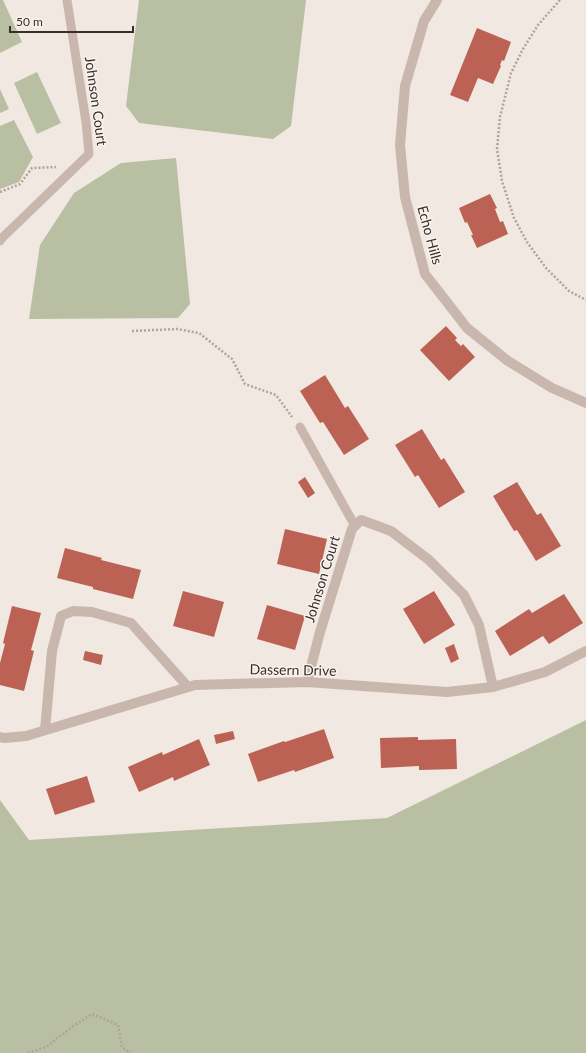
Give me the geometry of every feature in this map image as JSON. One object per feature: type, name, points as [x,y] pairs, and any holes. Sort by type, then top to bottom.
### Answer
[{"type":"street","name":"Echo Hills","points":[[437,0],[424,21],[406,86],[400,145],[405,197],[426,274],[467,328],[508,361],[552,388],[586,403]]},
{"type":"street","name":"Johnson Court","points":[[307,682],[320,632],[352,529],[361,520],[390,531],[429,560],[464,595],[479,625],[493,687]]},
{"type":"street","points":[[45,730],[52,651],[61,616],[73,611],[92,612],[131,623],[188,687]]},
{"type":"street","name":"Dassern Drive","points":[[0,737],[26,736],[195,685],[307,682],[447,692],[493,687],[546,672],[586,651]]},
{"type":"lane","name":"Johnson Court","points":[[0,241],[90,154],[67,0]]},
{"type":"lane","points":[[300,427],[355,526]]},
{"type":"path","points":[[560,0],[538,25],[511,73],[500,116],[497,149],[502,181],[514,218],[527,242],[546,268],[569,291],[586,300]]},
{"type":"path","points":[[0,192],[20,184],[32,168],[76,166]]},
{"type":"path","points":[[132,331],[177,329],[199,333],[232,359],[245,384],[276,395],[300,427]]},
{"type":"path","points":[[28,1053],[46,1047],[92,1014],[118,1025],[122,1047],[130,1053]]},
{"type":"green space","points":[[0,0],[3,0],[22,42],[0,53]]},
{"type":"green space","points":[[139,0],[306,0],[291,126],[273,139],[139,123],[126,106]]},
{"type":"green space","points":[[37,72],[61,123],[37,134],[14,83]]},
{"type":"green space","points":[[0,89],[9,109],[0,113]]},
{"type":"green space","points":[[14,120],[33,157],[19,182],[0,189],[0,126]]},
{"type":"green space","points":[[176,158],[190,304],[178,318],[29,319],[40,245],[74,193],[121,163]]},
{"type":"green space","points":[[586,720],[586,1053],[0,1053],[0,800],[29,840],[387,818]]},
{"type":"building","points":[[477,28],[511,42],[493,84],[478,78],[468,102],[450,95]]},
{"type":"building","points":[[490,194],[497,208],[495,209],[500,222],[503,221],[508,234],[477,248],[471,235],[473,235],[467,222],[465,223],[459,208]]},
{"type":"building","points":[[446,326],[457,338],[455,340],[461,346],[463,344],[475,357],[449,381],[420,350]]},
{"type":"building","points":[[325,375],[345,408],[348,406],[369,439],[344,455],[323,422],[320,423],[300,391]]},
{"type":"building","points":[[422,429],[441,460],[444,458],[465,492],[439,508],[418,475],[415,477],[395,445]]},
{"type":"building","points":[[305,477],[315,493],[308,498],[298,482]]},
{"type":"building","points":[[517,482],[537,515],[541,513],[561,546],[536,561],[517,530],[514,531],[493,496]]},
{"type":"building","points":[[285,529],[327,539],[319,574],[277,564]]},
{"type":"building","points":[[65,548],[102,558],[101,560],[141,570],[133,599],[57,578]]},
{"type":"building","points":[[183,591],[224,602],[214,637],[173,626]]},
{"type":"building","points":[[434,591],[455,625],[424,644],[403,609]]},
{"type":"building","points":[[564,594],[583,623],[549,644],[543,636],[510,656],[495,631],[529,609],[532,613]]},
{"type":"building","points":[[267,605],[305,616],[295,650],[257,639]]},
{"type":"building","points":[[12,606],[41,613],[31,650],[34,651],[24,691],[0,685],[0,663],[5,644],[3,643]]},
{"type":"building","points":[[454,644],[459,659],[451,663],[445,648]]},
{"type":"building","points":[[85,651],[103,655],[101,665],[83,660]]},
{"type":"building","points":[[324,729],[334,758],[295,772],[294,770],[258,782],[248,754]]},
{"type":"building","points":[[233,731],[235,739],[216,744],[214,735]]},
{"type":"building","points":[[418,737],[418,740],[456,739],[457,769],[419,770],[419,766],[381,768],[380,738]]},
{"type":"building","points":[[199,739],[210,765],[174,781],[173,777],[139,792],[128,767],[162,752],[163,755]]},
{"type":"building","points":[[87,776],[95,802],[55,815],[46,789]]}]
